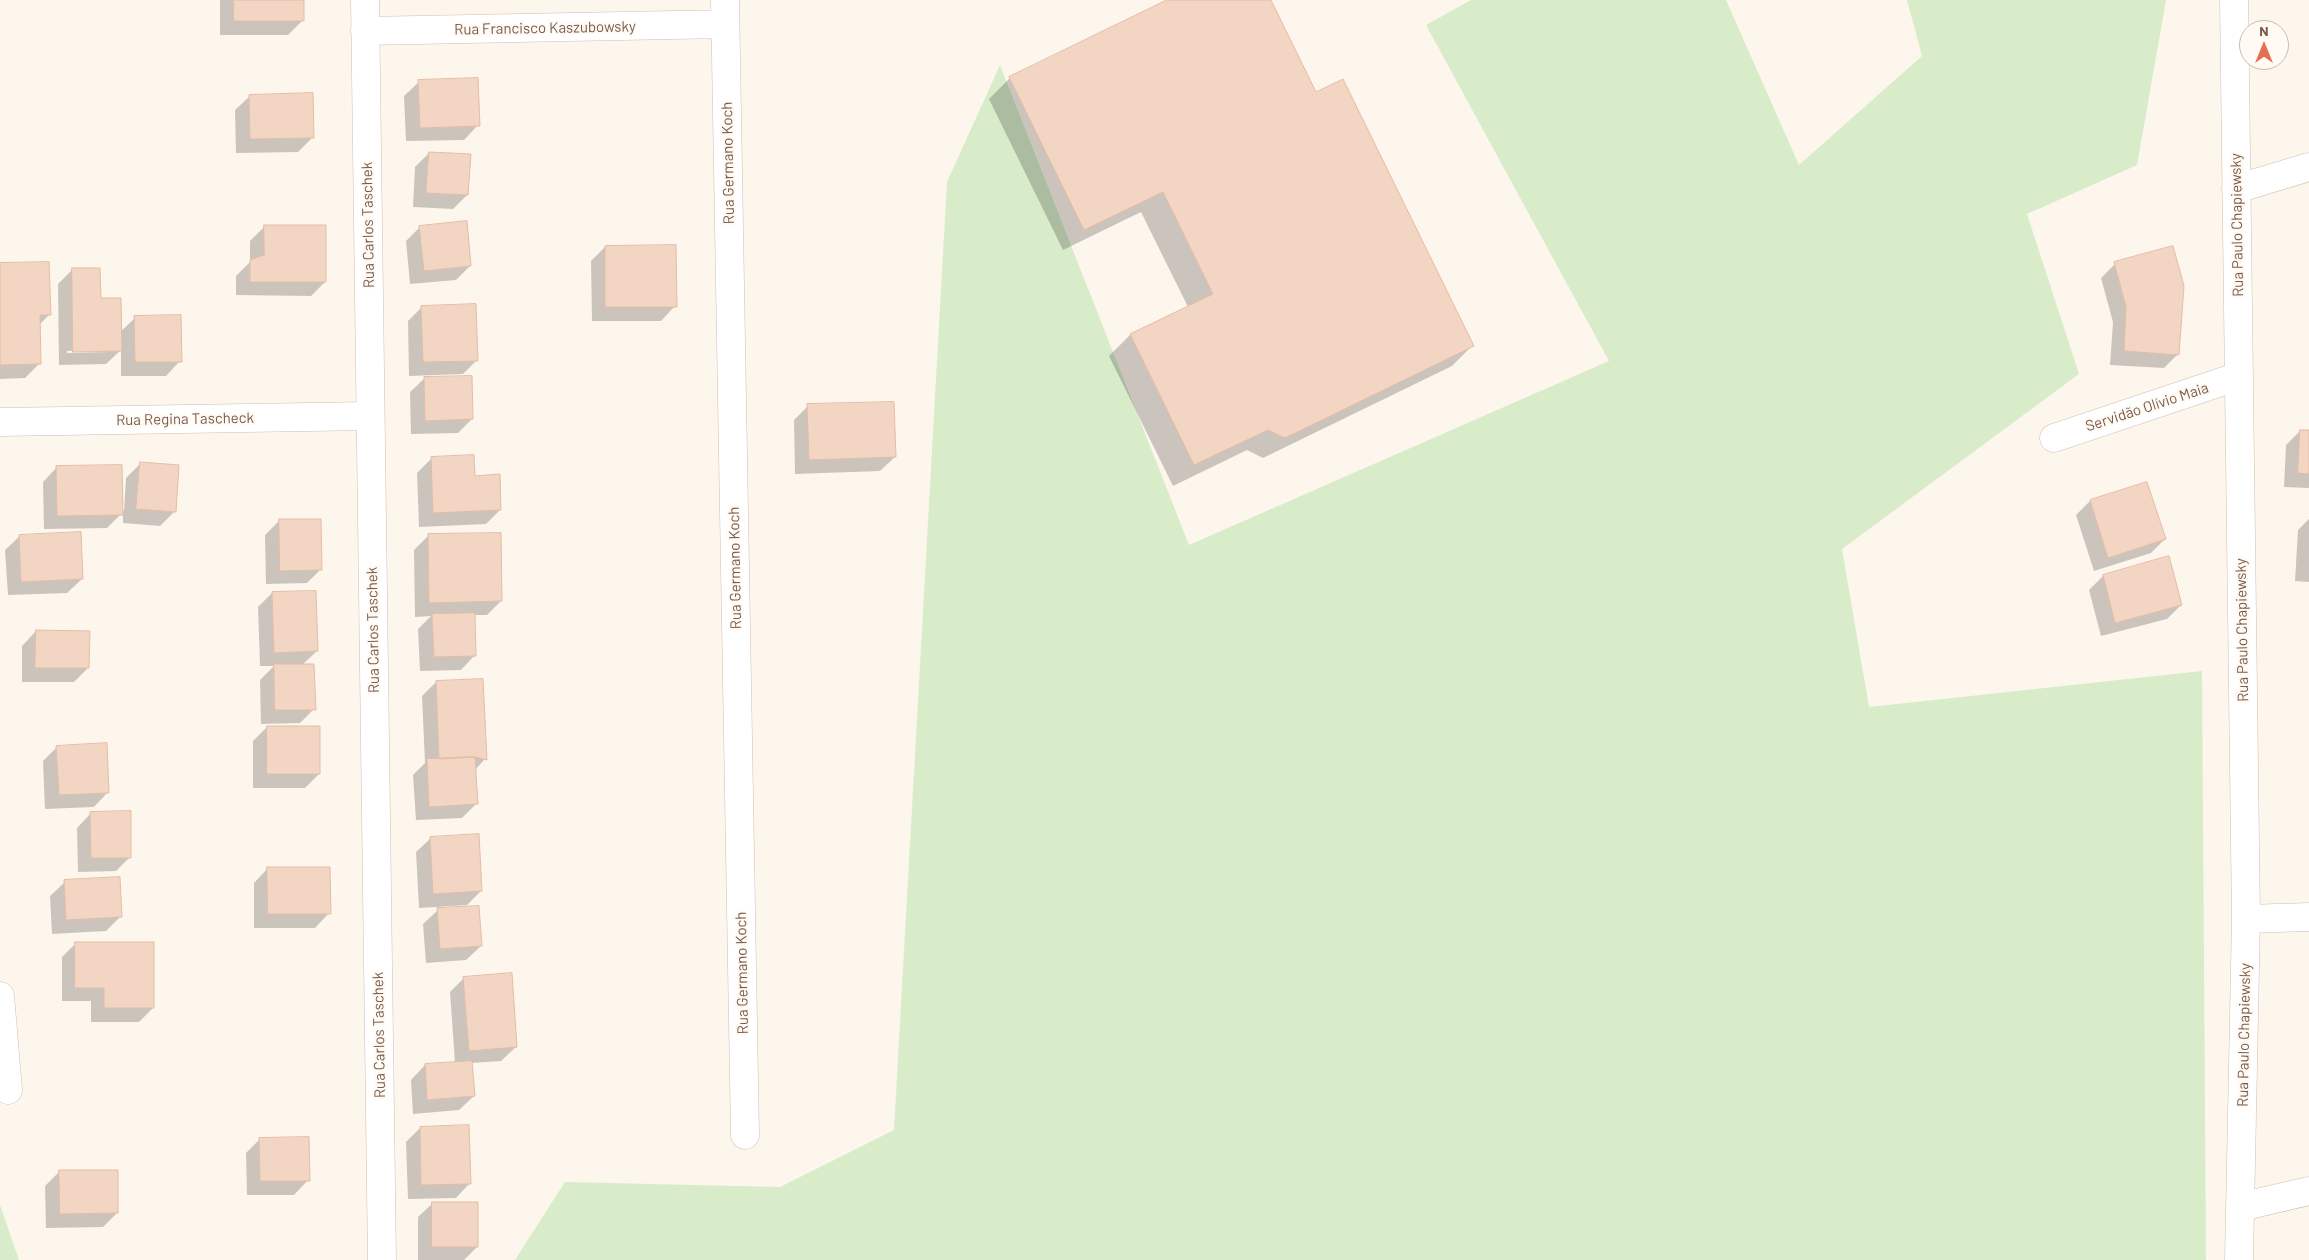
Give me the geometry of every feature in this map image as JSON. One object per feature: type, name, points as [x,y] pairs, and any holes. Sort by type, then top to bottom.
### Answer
[{"type":"street","name":"Rua Carlos Taschek","points":[[365,0],[382,1260]]},
{"type":"street","name":"Rua Paulo Chapiewsky","points":[[2234,0],[2246,919],[2239,1260]]},
{"type":"street","name":"Rua Francisco Kaszubowsky","points":[[365,31],[725,12]]},
{"type":"street","name":"Rua Germano Koch","points":[[725,12],[745,1135]]},
{"type":"street","points":[[2236,190],[2309,166]]},
{"type":"street","name":"Servidão Olívio Maia","points":[[2054,438],[2239,376]]},
{"type":"street","name":"Rua Regina Tascheck","points":[[0,422],[370,416]]},
{"type":"street","points":[[2246,919],[2309,917]]},
{"type":"street","points":[[0,996],[8,1090]]},
{"type":"street","points":[[2240,1207],[2309,1191]]},
{"type":"green space","points":[[1471,0],[1726,0],[1799,165],[1922,56],[1907,0],[2166,0],[2137,165],[2027,214],[2079,374],[1842,549],[1869,707],[2202,671],[2206,1260],[515,1260],[565,1182],[780,1187],[894,1130],[947,182],[1000,65],[1189,545],[1609,361],[1426,25]]},
{"type":"green space","points":[[0,1205],[19,1260],[0,1260]]},
{"type":"building","points":[[234,0],[304,0],[304,21],[234,21]]},
{"type":"building","points":[[1167,0],[1271,0],[1316,92],[1343,79],[1474,346],[1285,438],[1268,430],[1194,465],[1130,334],[1213,294],[1163,192],[1084,230],[1009,77]]},
{"type":"building","points":[[478,78],[480,126],[420,128],[418,80]]},
{"type":"building","points":[[313,93],[314,138],[250,139],[249,95]]},
{"type":"building","points":[[429,152],[471,154],[468,195],[426,193]]},
{"type":"building","points":[[467,221],[471,266],[424,271],[419,226]]},
{"type":"building","points":[[264,225],[326,225],[326,282],[250,282],[250,260],[264,255]]},
{"type":"building","points":[[676,245],[677,307],[605,307],[605,246]]},
{"type":"building","points":[[2173,246],[2184,286],[2179,355],[2124,351],[2126,307],[2114,262]]},
{"type":"building","points":[[49,262],[51,315],[40,315],[41,364],[0,365],[0,263]]},
{"type":"building","points":[[72,268],[100,268],[101,298],[121,298],[122,351],[73,352]]},
{"type":"building","points":[[476,304],[478,361],[423,362],[421,306]]},
{"type":"building","points":[[181,315],[182,362],[135,362],[134,316]]},
{"type":"building","points":[[472,376],[473,419],[425,421],[424,377]]},
{"type":"building","points":[[894,402],[896,457],[809,460],[807,404]]},
{"type":"building","points":[[2300,430],[2309,430],[2309,474],[2298,473]]},
{"type":"building","points":[[474,455],[475,476],[500,474],[501,510],[433,513],[431,457]]},
{"type":"building","points":[[140,462],[179,465],[176,512],[136,509]]},
{"type":"building","points":[[122,465],[123,515],[57,516],[56,466]]},
{"type":"building","points":[[2147,482],[2166,539],[2108,558],[2090,500]]},
{"type":"building","points":[[279,519],[321,519],[322,570],[280,571]]},
{"type":"building","points":[[81,532],[83,579],[21,582],[19,535]]},
{"type":"building","points":[[501,533],[502,601],[429,603],[428,534]]},
{"type":"building","points":[[2169,556],[2182,605],[2115,623],[2103,575]]},
{"type":"building","points":[[316,591],[318,651],[274,653],[272,592]]},
{"type":"building","points":[[475,613],[476,656],[434,657],[432,614]]},
{"type":"building","points":[[36,630],[90,631],[89,668],[35,668]]},
{"type":"building","points":[[274,664],[314,664],[316,710],[275,710]]},
{"type":"building","points":[[483,679],[487,760],[475,757],[439,759],[436,681]]},
{"type":"building","points":[[267,726],[320,726],[320,774],[267,774]]},
{"type":"building","points":[[107,743],[109,793],[59,795],[56,746]]},
{"type":"building","points":[[475,757],[478,804],[429,807],[427,759]]},
{"type":"building","points":[[131,811],[131,858],[91,858],[90,812]]},
{"type":"building","points":[[479,834],[482,891],[433,894],[430,837]]},
{"type":"building","points":[[267,867],[330,867],[331,914],[268,914]]},
{"type":"building","points":[[120,877],[122,917],[66,920],[64,880]]},
{"type":"building","points":[[479,906],[482,946],[440,949],[437,908]]},
{"type":"building","points":[[75,942],[154,942],[154,1008],[104,1008],[104,988],[75,988]]},
{"type":"building","points":[[512,973],[517,1047],[469,1051],[463,977]]},
{"type":"building","points":[[472,1061],[475,1096],[427,1100],[425,1064]]},
{"type":"building","points":[[469,1125],[471,1184],[421,1185],[420,1127]]},
{"type":"building","points":[[309,1137],[310,1181],[260,1181],[259,1138]]},
{"type":"building","points":[[59,1170],[118,1170],[118,1213],[60,1214]]},
{"type":"building","points":[[432,1202],[478,1202],[478,1247],[432,1247]]}]
